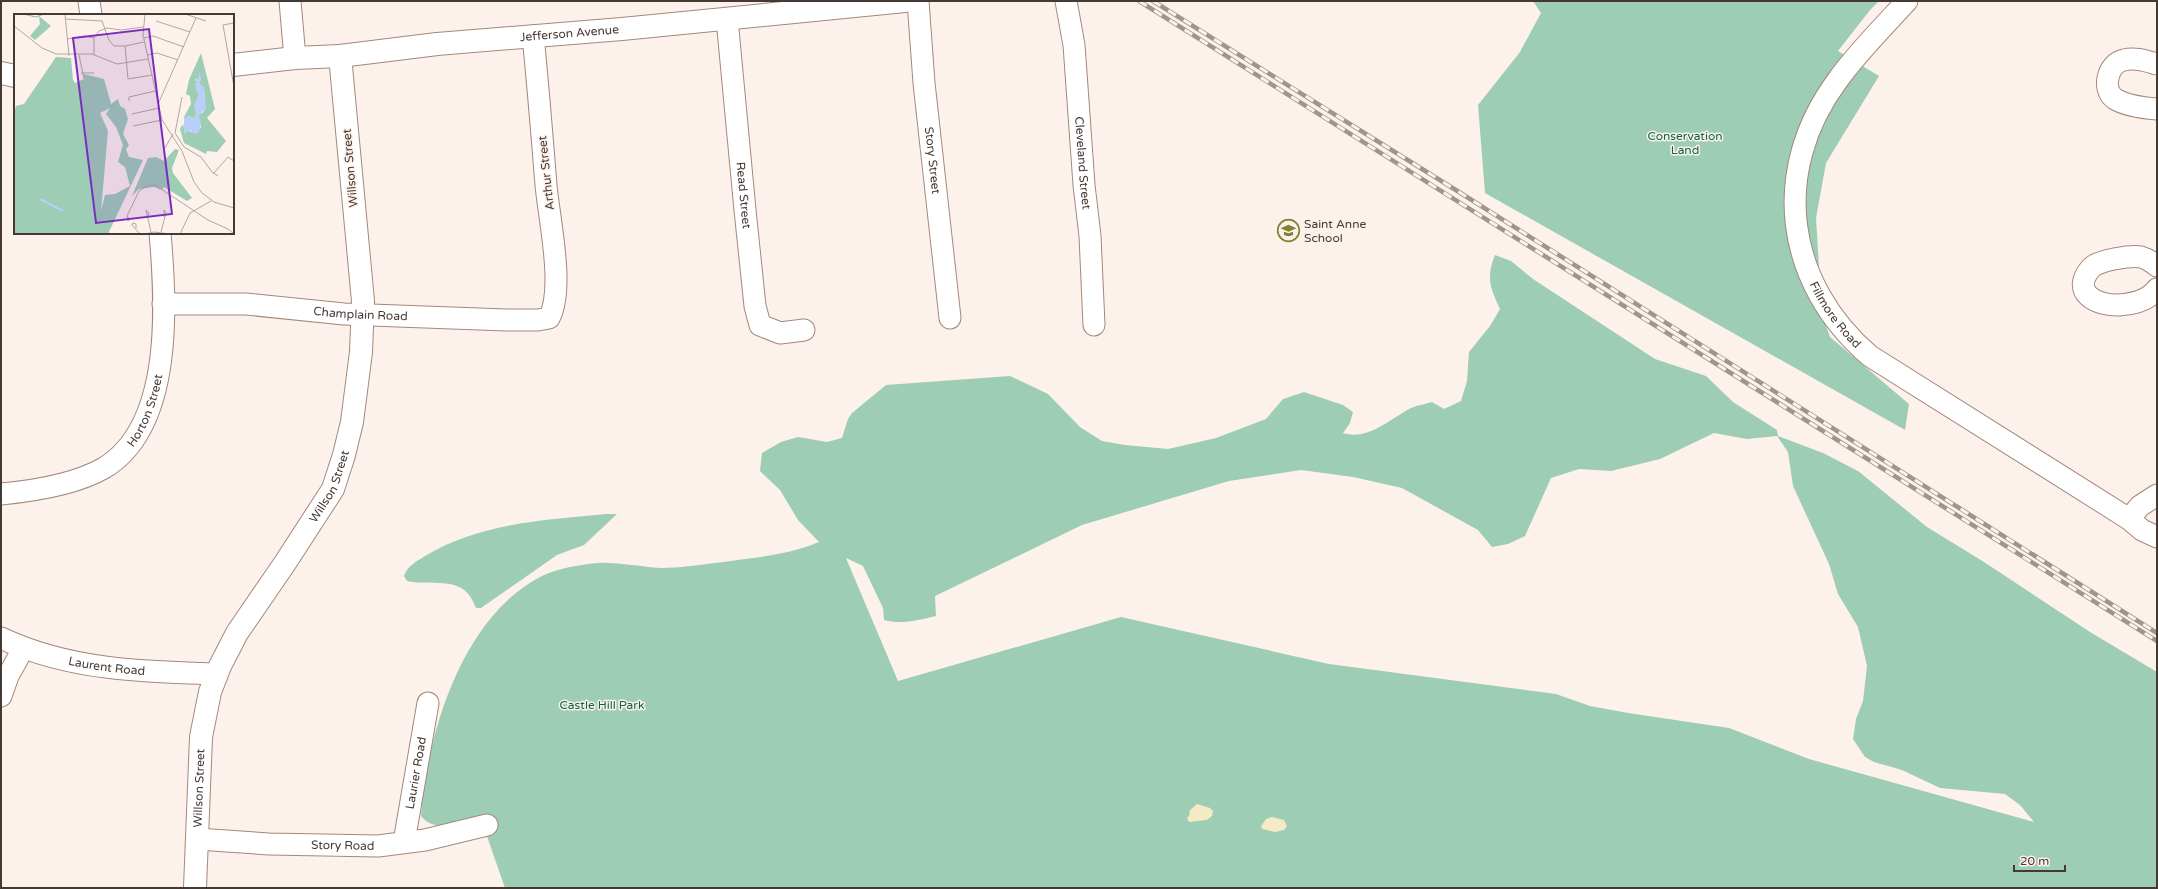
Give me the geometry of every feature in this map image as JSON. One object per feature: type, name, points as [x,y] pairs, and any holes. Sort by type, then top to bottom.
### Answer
[{"type":"street","points":[[89,1],[91,14]]},
{"type":"street","points":[[290,1],[295,58]]},
{"type":"street","name":"Jefferson Avenue","points":[[234,65],[295,58],[340,56],[437,44],[727,19],[866,3],[905,1]]},
{"type":"street","name":"Story Street","points":[[918,1],[926,96],[950,318]]},
{"type":"street","name":"Cleveland Street","points":[[1066,1],[1074,45],[1084,185],[1090,236],[1094,325]]},
{"type":"street","name":"Fillmore Road","points":[[1907,1],[1836,81],[1810,126],[1800,153],[1794,203],[1798,234],[1809,275],[1820,298],[1837,323],[1851,340],[1870,356],[2129,519],[2142,530],[2157,537]]},
{"type":"street","name":"Read Street","points":[[727,19],[755,306],[760,325],[780,333],[804,330]]},
{"type":"street","name":"Arthur Street","points":[[534,36],[546,187],[553,242],[556,296],[553,311]]},
{"type":"street","name":"Willson Street","points":[[194,888],[201,737],[208,699],[217,674],[237,633],[285,563],[332,489],[344,455],[352,422],[361,352],[363,301],[340,56]]},
{"type":"street","points":[[2157,64],[2135,59],[2122,60],[2112,66],[2108,79],[2108,87],[2114,98],[2123,103],[2157,109]]},
{"type":"street","points":[[1,73],[14,76]]},
{"type":"street","name":"Horton Street","points":[[1,494],[46,488],[74,480],[104,468],[123,453],[139,433],[151,404],[158,373],[164,304],[160,234]]},
{"type":"street","points":[[2157,266],[2150,260],[2140,257],[2106,261],[2092,266],[2086,276],[2084,286],[2088,296],[2095,302],[2107,306],[2142,301],[2153,294],[2157,289]]},
{"type":"street","name":"Champlain Road","points":[[164,304],[246,304],[362,314],[538,320],[549,318],[553,311]]},
{"type":"street","points":[[2129,519],[2140,506],[2157,495]]},
{"type":"street","name":"Laurent Road","points":[[1,638],[23,649],[108,669],[217,674]]},
{"type":"street","points":[[1,696],[8,676],[23,649]]},
{"type":"street","name":"Laurier Road","points":[[404,842],[428,703]]},
{"type":"street","name":"Story Road","points":[[197,839],[269,844],[370,846],[404,842],[487,825]]},
{"type":"green space","name":"Conservation Land","points":[[1533,1],[1879,1],[1870,10],[1838,51],[1879,76],[1826,163],[1816,218],[1819,266],[1816,298],[1830,337],[1909,404],[1905,430],[1485,193],[1478,105],[1520,52],[1541,13]]},
{"type":"green space","name":"Castle Hill Park","points":[[1495,255],[1511,261],[1533,279],[1655,359],[1706,376],[1733,402],[1777,430],[1778,436],[1823,453],[1858,471],[1927,527],[1984,562],[2090,632],[2157,672],[2157,888],[505,888],[481,819],[457,825],[441,826],[433,825],[421,816],[431,750],[441,715],[454,680],[470,648],[490,619],[514,594],[542,576],[576,566],[605,563],[661,568],[682,567],[768,556],[806,547],[819,542],[798,520],[780,490],[760,471],[762,453],[781,442],[798,437],[827,442],[842,438],[848,419],[852,413],[886,385],[1010,376],[1048,394],[1080,427],[1102,441],[1125,445],[1168,449],[1216,438],[1266,419],[1283,399],[1304,392],[1343,405],[1353,412],[1350,423],[1343,433],[1352,435],[1361,434],[1378,428],[1414,407],[1432,402],[1444,409],[1461,401],[1467,381],[1469,352],[1490,326],[1500,309],[1490,282],[1492,263]],"holes":[[[1714,433],[1747,439],[1777,436],[1788,452],[1793,486],[1829,564],[1838,594],[1858,627],[1867,666],[1863,701],[1856,719],[1853,739],[1865,757],[1874,762],[1902,770],[1940,788],[2005,794],[2020,805],[2034,822],[1809,759],[1729,728],[1590,706],[1556,694],[1329,664],[1121,617],[898,681],[846,558],[863,566],[883,608],[884,620],[897,622],[916,620],[936,616],[935,596],[1082,525],[1229,481],[1301,470],[1353,477],[1402,488],[1478,530],[1492,547],[1508,544],[1525,536],[1551,478],[1579,469],[1611,471],[1660,459]]]},
{"type":"green space","points":[[617,514],[584,545],[557,555],[481,608],[476,608],[471,597],[464,590],[456,586],[439,583],[407,581],[404,576],[410,566],[415,562],[446,545],[467,536],[536,521]]},
{"type":"sand","points":[[1197,804],[1210,808],[1213,811],[1212,816],[1207,820],[1189,822],[1187,818],[1190,810]]},
{"type":"sand","points":[[1272,817],[1284,820],[1287,826],[1284,830],[1275,832],[1262,829],[1261,826],[1266,819]]},
{"type":"railway","points":[[1139,1],[2157,641]]},
{"type":"railway","points":[[1153,1],[1459,192],[2157,633]]},
{"type":"place","name":"Saint Anne School","points":[[1288,231]]}]
